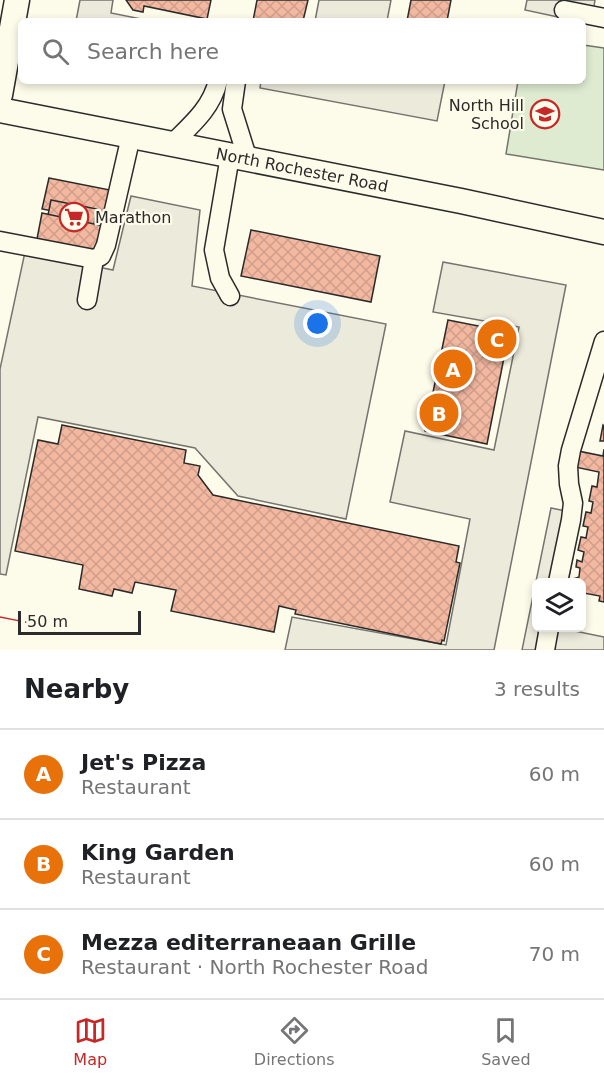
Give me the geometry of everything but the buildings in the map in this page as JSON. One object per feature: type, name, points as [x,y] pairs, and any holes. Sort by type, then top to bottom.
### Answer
[{"type":"main road","points":[[0,95],[18,0]]},
{"type":"main road","name":"North Rochester Road","points":[[0,111],[461,201],[604,232]]},
{"type":"lane","points":[[564,10],[604,18]]},
{"type":"lane","points":[[172,144],[206,110],[217,84]]},
{"type":"lane","points":[[230,296],[220,278],[214,250],[239,158],[232,109],[236,84]]},
{"type":"lane","points":[[0,241],[93,259],[101,256],[106,245],[131,136]]},
{"type":"lane","points":[[87,300],[93,259]]},
{"type":"lane","points":[[559,578],[573,502],[568,466],[571,450],[604,341]]},
{"type":"lane","points":[[548,649],[549,632]]},
{"type":"green space","points":[[586,45],[604,48],[604,170],[506,154],[518,84],[586,84]]},
{"type":"shaded area","points":[[80,0],[113,0],[111,13],[136,18],[77,18]]},
{"type":"shaded area","points":[[319,0],[391,0],[388,18],[316,18]]},
{"type":"shaded area","points":[[527,0],[595,0],[591,24],[586,23],[586,18],[563,18],[525,10]]},
{"type":"shaded area","points":[[261,84],[444,84],[437,121],[260,88]]},
{"type":"shaded area","points":[[131,196],[200,210],[192,286],[386,324],[346,519],[238,496],[195,448],[38,417],[6,575],[0,574],[0,369],[25,252],[113,270]]},
{"type":"shaded area","points":[[443,262],[566,285],[494,650],[285,650],[292,617],[446,645],[470,519],[390,502],[405,431],[494,450],[519,327],[433,312]]},
{"type":"shaded area","points":[[551,508],[581,514],[569,578],[537,578]]},
{"type":"shaded area","points":[[532,601],[532,632],[580,632],[604,637],[604,650],[522,650]]},
{"type":"power","points":[[0,617],[30,623]]},
{"type":"place","name":"North Hill School","points":[[545,114]]},
{"type":"place","name":"Marathon","points":[[74,217]]},
{"type":"place","name":"Mezza editerraneaan Grille","points":[[497,339]]},
{"type":"place","name":"Jet's Pizza","points":[[453,369]]},
{"type":"place","name":"King Garden","points":[[439,413]]}]
